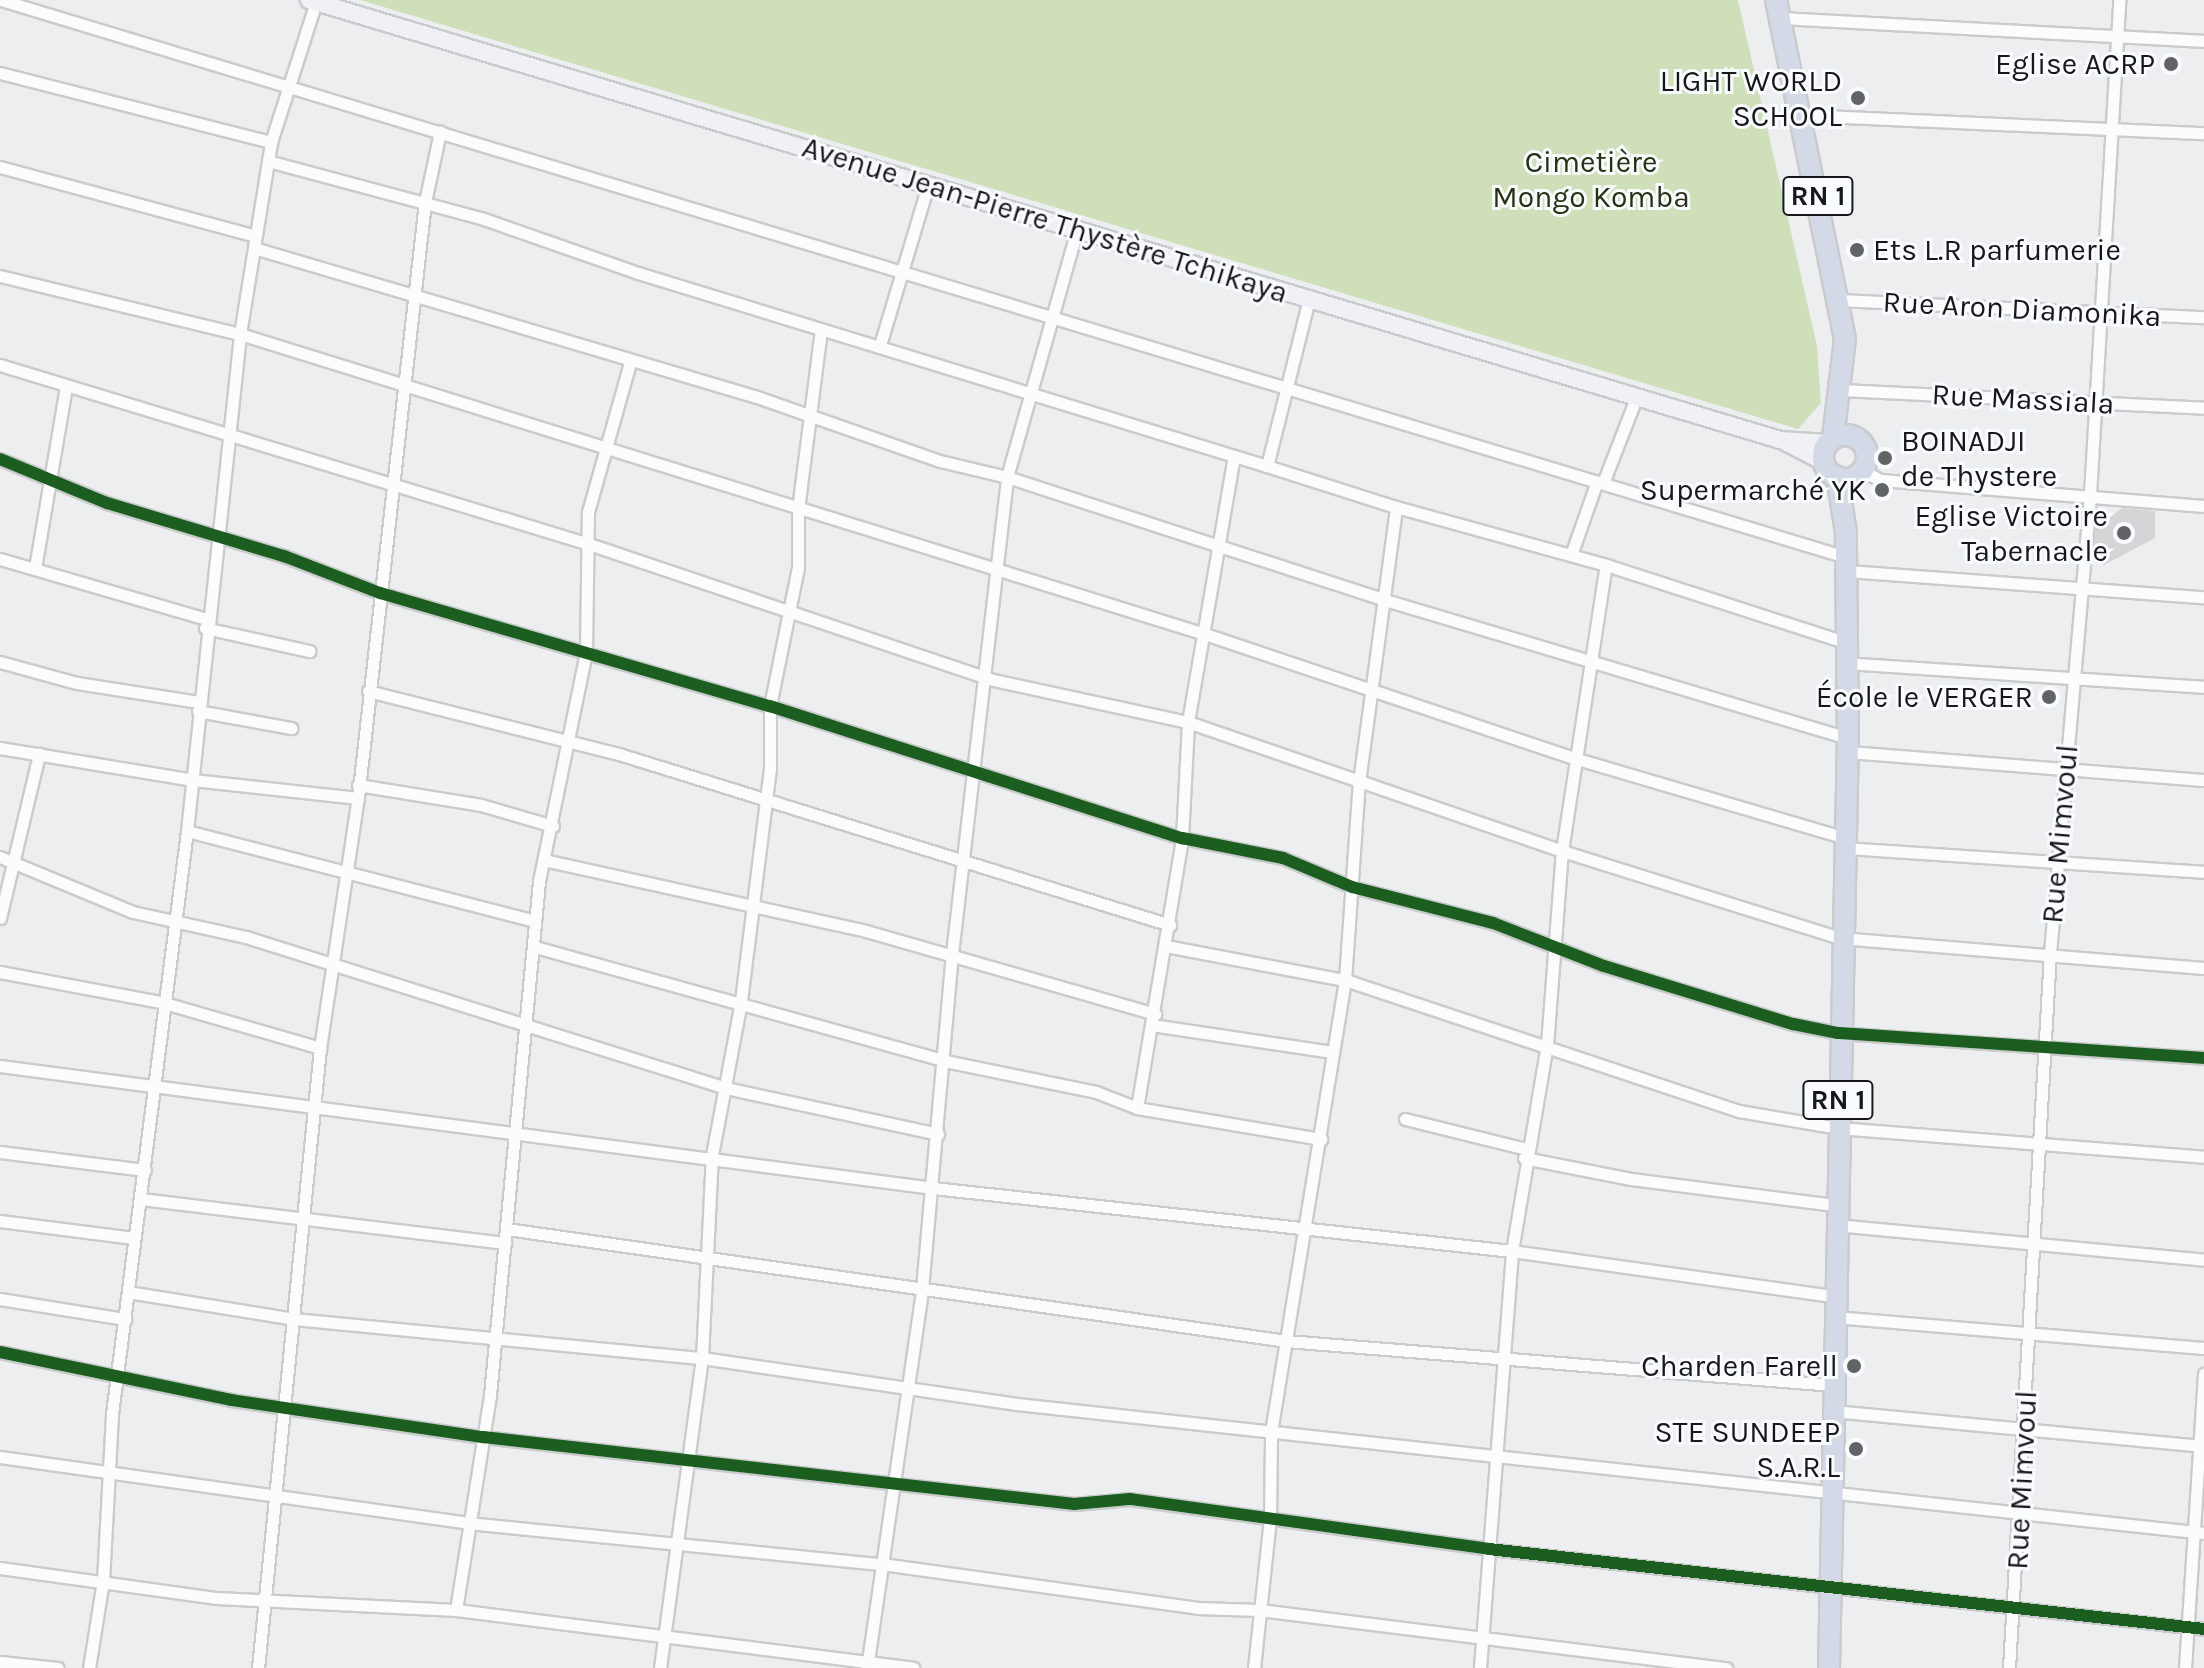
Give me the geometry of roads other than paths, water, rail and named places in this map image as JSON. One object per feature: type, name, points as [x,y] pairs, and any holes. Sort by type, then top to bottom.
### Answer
[{"type":"highway","name":"RN 1","points":[[1779,9],[1839,300],[1842,393],[1840,461],[1846,532],[1844,663],[1848,745],[1839,938],[1829,1668]]},
{"type":"highway","name":"RN 1","points":[[1842,393],[1862,442]]},
{"type":"highway","points":[[1848,434],[1862,442],[1868,460],[1840,461],[1848,434]]},
{"type":"street","points":[[1,0],[1052,316],[1283,390],[1600,482],[1846,564],[2204,597]]},
{"type":"street","name":"Rue Mimvoul","points":[[2009,1668],[2015,1609],[2056,860],[2067,768],[2090,494],[2119,0]]},
{"type":"street","points":[[89,1668],[103,1581],[107,1471],[117,1376],[145,1170],[161,1002],[187,831],[206,624],[232,440],[240,334],[271,142],[312,1]]},
{"type":"street","name":"Avenue Jean-Pierre Thystère Tchikaya","points":[[312,1],[1637,396],[1840,461]]},
{"type":"street","points":[[1779,9],[2204,41]]},
{"type":"street","points":[[0,73],[271,142]]},
{"type":"street","points":[[1801,115],[2204,133]]},
{"type":"street","points":[[258,1668],[271,1498],[294,1319],[320,1048],[335,967],[358,798],[368,691],[407,386],[425,202],[440,132]]},
{"type":"street","points":[[268,161],[425,202],[1234,457],[1396,507],[1606,565],[1845,642]]},
{"type":"street","points":[[0,167],[254,242],[630,363],[809,416],[940,461],[1007,477],[1385,600],[1589,659],[1848,745],[2204,780]]},
{"type":"street","points":[[880,345],[906,272],[928,185]]},
{"type":"street","points":[[867,1665],[896,1486],[922,1289],[945,1061],[952,954],[973,771],[989,679],[1001,575],[1007,477],[1028,390],[1077,230]]},
{"type":"street","points":[[0,276],[240,334],[1001,575],[1205,634],[1574,758],[1845,843],[2204,872]]},
{"type":"street","points":[[1267,466],[1283,390],[1309,299]]},
{"type":"street","name":"Rue Aron Diamonika","points":[[1839,300],[2204,317]]},
{"type":"street","points":[[660,1668],[702,1358],[712,1155],[741,1001],[766,800],[770,706],[798,567],[798,509],[821,329]]},
{"type":"street","points":[[456,1610],[495,1341],[535,947],[535,921],[544,860],[586,652],[586,543],[604,450],[630,363]]},
{"type":"street","points":[[0,365],[232,440],[586,543],[989,679],[1188,722],[1562,851],[1839,938],[2204,968]]},
{"type":"street","points":[[35,568],[53,481],[66,386]]},
{"type":"street","name":"Rue Massiala","points":[[1842,393],[2204,408]]},
{"type":"street","points":[[1571,555],[1637,396]]},
{"type":"street","points":[[1137,1108],[1170,925],[1182,838],[1188,722],[1234,457]]},
{"type":"street","points":[[0,459],[53,481],[380,593],[770,706],[1182,838],[1283,858],[1352,887],[1557,945],[1721,1004],[1838,1033],[2204,1058]]},
{"type":"street","points":[[1840,461],[1881,480],[2090,494],[2204,506]]},
{"type":"street","points":[[1254,1668],[1270,1519],[1271,1432],[1345,980],[1359,782],[1396,507]]},
{"type":"street","points":[[0,559],[206,624],[309,651]]},
{"type":"street","points":[[1480,1668],[1512,1251],[1525,1154],[1547,1045],[1562,851],[1589,659],[1606,565]]},
{"type":"street","points":[[0,662],[77,683],[291,728]]},
{"type":"street","points":[[1844,663],[2204,687]]},
{"type":"street","points":[[368,691],[570,743],[766,800],[1170,925]]},
{"type":"street","points":[[0,748],[193,780],[358,798]]},
{"type":"street","points":[[0,918],[4,859],[39,754]]},
{"type":"street","points":[[358,785],[481,805],[553,826]]},
{"type":"street","points":[[187,831],[535,921]]},
{"type":"street","points":[[4,859],[105,902],[526,1024],[726,1088],[938,1134]]},
{"type":"street","points":[[544,860],[752,905],[952,954],[1153,1020],[1332,1052]]},
{"type":"street","points":[[1166,946],[1345,980],[1547,1045],[1697,1100],[1838,1128],[2204,1157]]},
{"type":"street","points":[[535,947],[741,1001],[945,1061],[1082,1089],[1137,1108],[1321,1139]]},
{"type":"street","points":[[0,972],[161,1002],[320,1048]]},
{"type":"street","points":[[0,1066],[155,1082],[514,1133],[712,1155],[933,1188],[1512,1251],[1834,1296]]},
{"type":"street","points":[[1405,1119],[1525,1154],[1631,1179],[1835,1215],[2034,1244],[2204,1260]]},
{"type":"street","points":[[0,1152],[145,1170]]},
{"type":"street","points":[[141,1199],[302,1222],[505,1243]]},
{"type":"street","points":[[0,1221],[134,1238]]},
{"type":"street","points":[[507,1229],[1286,1341],[1833,1385]]},
{"type":"street","points":[[128,1292],[294,1319],[495,1341],[702,1358],[908,1388],[1271,1432],[1496,1452],[2020,1518],[2199,1533]]},
{"type":"street","points":[[0,1299],[125,1319]]},
{"type":"street","points":[[1833,1317],[2204,1348]]},
{"type":"street","points":[[0,1352],[282,1407],[483,1437],[1074,1504],[1130,1499],[1489,1549],[1831,1590],[2204,1629]]},
{"type":"street","points":[[2185,1668],[2199,1533],[2204,1374]]},
{"type":"street","points":[[1833,1411],[2202,1446]]},
{"type":"street","points":[[0,1457],[271,1498],[468,1523],[882,1564],[1198,1608],[1259,1610],[1482,1642],[1726,1668]]},
{"type":"street","points":[[0,1568],[263,1600],[456,1610],[867,1665],[913,1668]]},
{"type":"street","points":[[0,1662],[58,1668]]},
{"type":"place","name":"Eglise ACRP","points":[[2171,64]]},
{"type":"place","name":"LIGHT WORLD SCHOOL","points":[[1858,98]]},
{"type":"place","name":"Ets L.R parfumerie","points":[[1857,250]]},
{"type":"place","name":"BOINADJI de Thystere","points":[[1885,458]]},
{"type":"place","name":"Supermarché YK","points":[[1882,490]]},
{"type":"place","name":"Eglise Victoire Tabernacle","points":[[2124,533]]},
{"type":"place","name":"École le VERGER","points":[[2049,697]]},
{"type":"place","name":"Charden Farell","points":[[1854,1366]]},
{"type":"place","name":"STE SUNDEEP S.A.R.L","points":[[1856,1449]]},
{"type":"park label","name":"Cimetière Mongo Komba","points":[[1591,179]]}]
